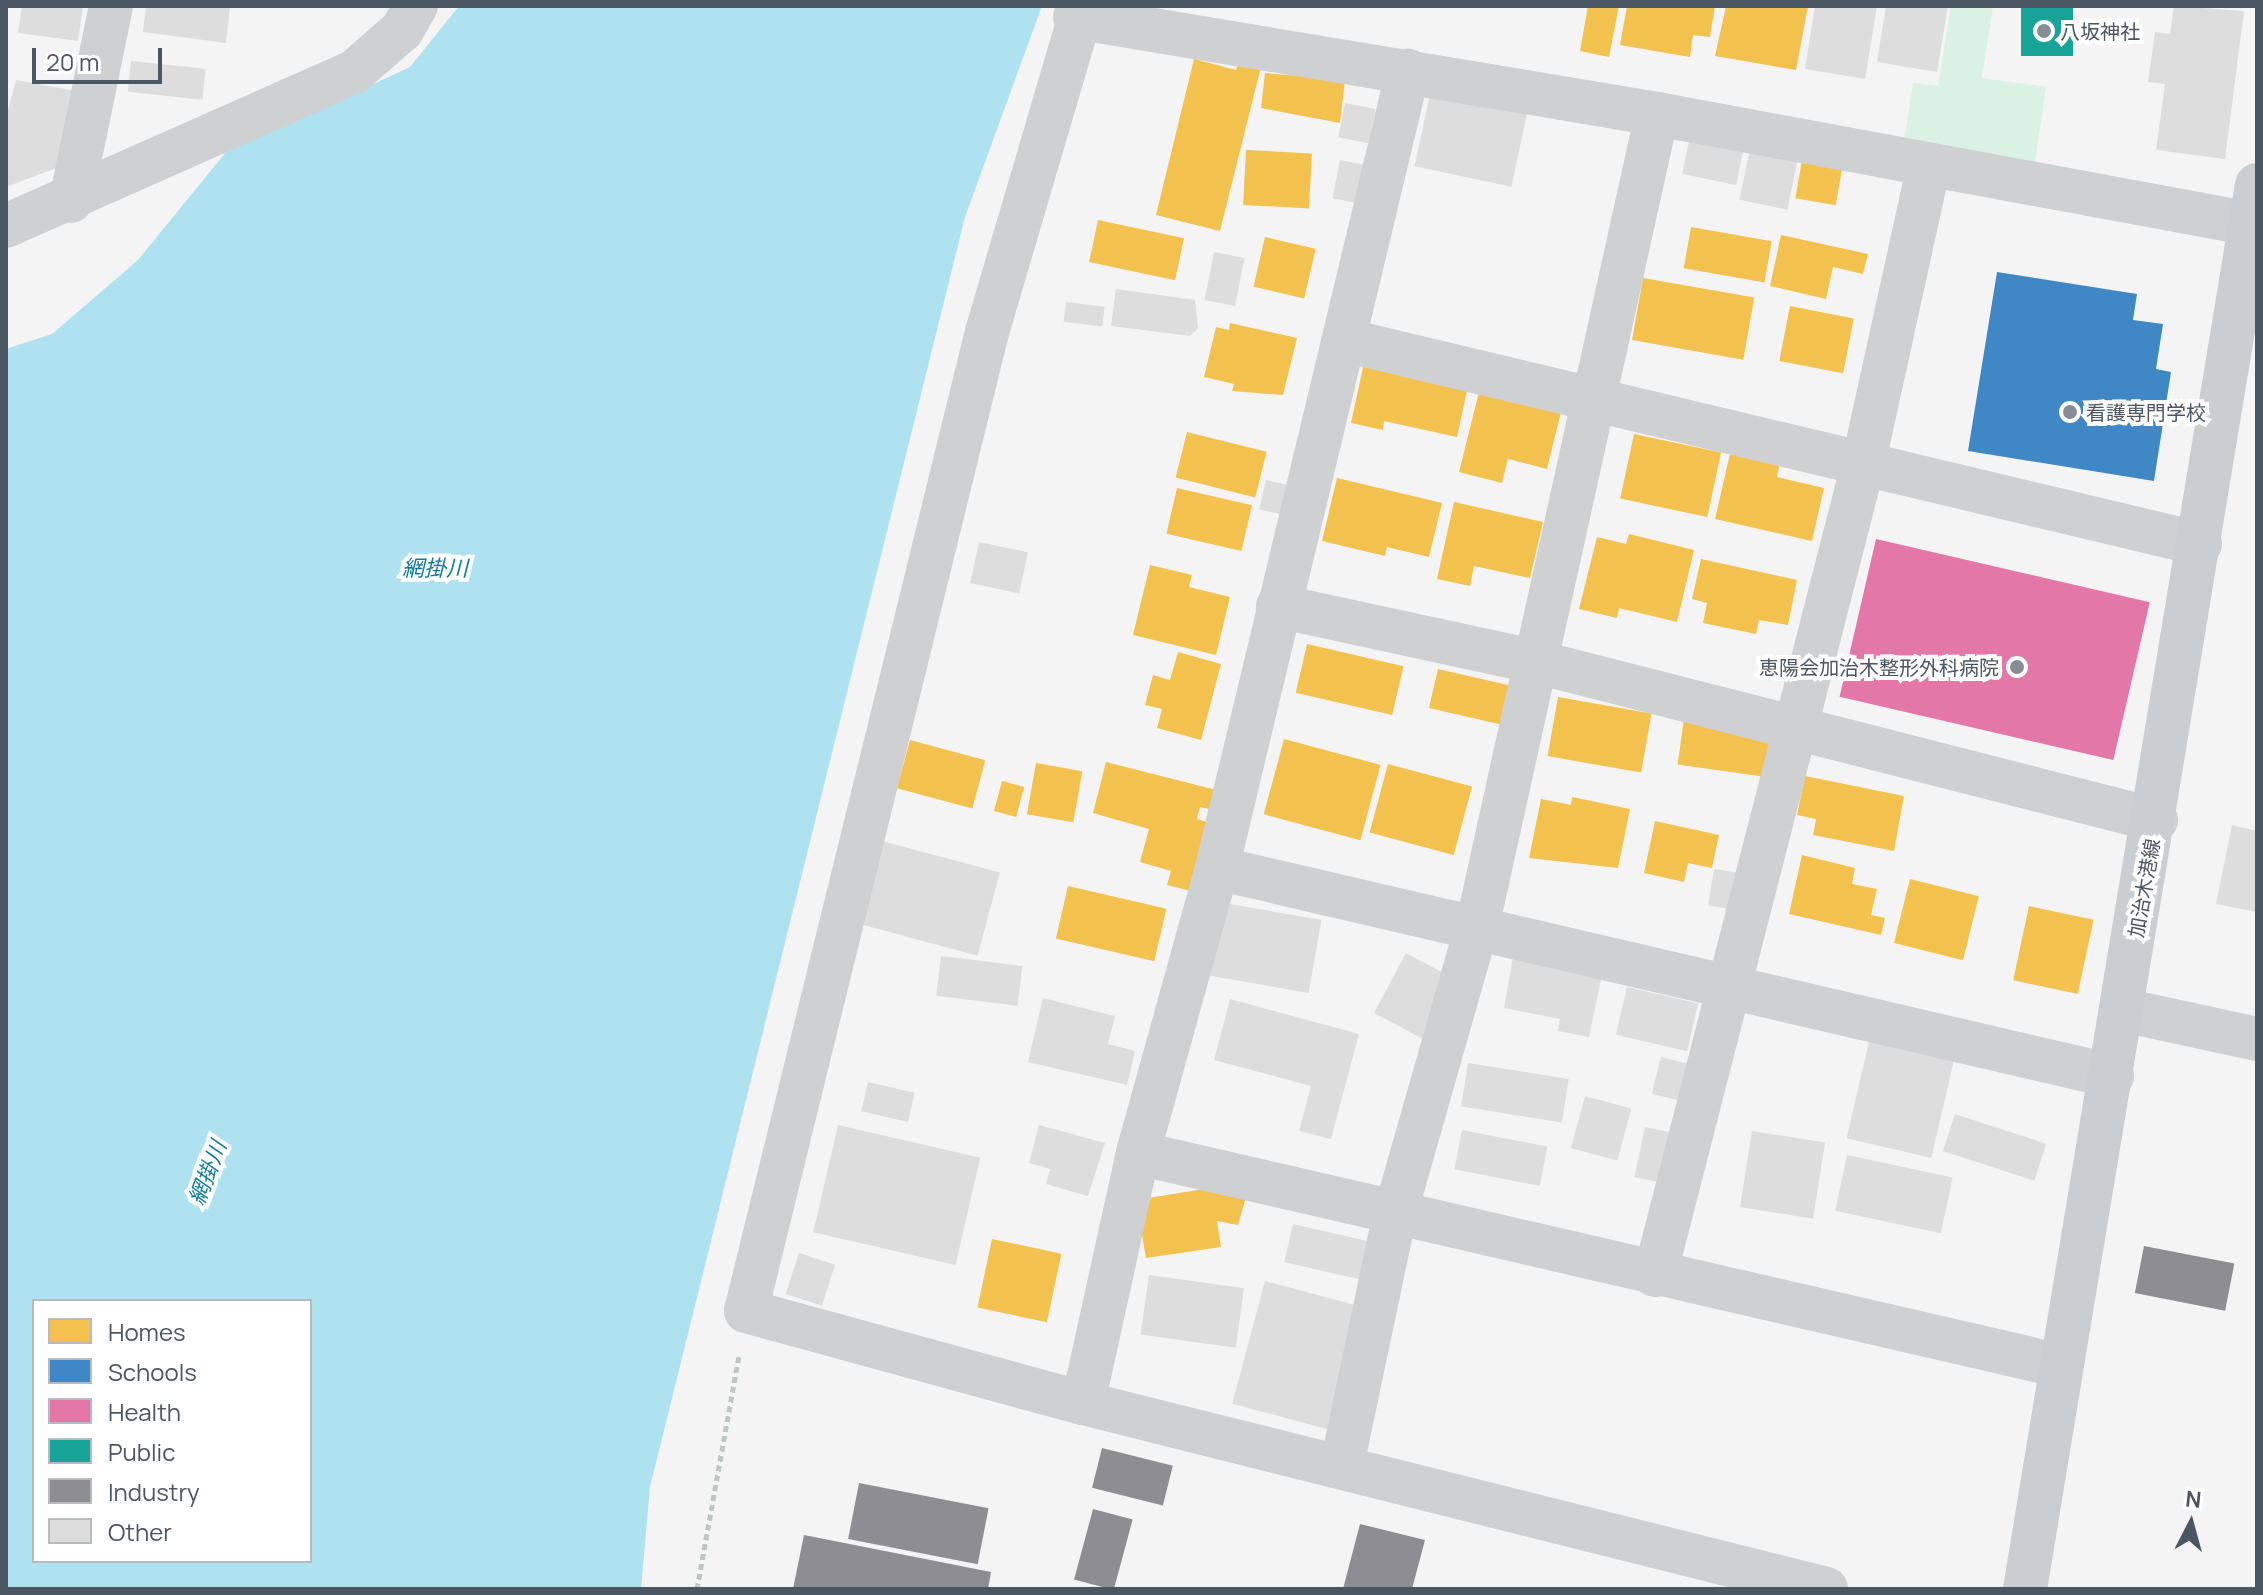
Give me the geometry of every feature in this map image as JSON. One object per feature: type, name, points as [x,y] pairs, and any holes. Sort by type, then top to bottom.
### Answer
[{"type":"main road","name":"加治木港線","points":[[2025,1589],[2156,820],[2254,205]]},
{"type":"street","points":[[71,201],[111,6]]},
{"type":"street","points":[[6,226],[71,201],[354,72],[402,30],[416,6]]},
{"type":"street","points":[[1826,1589],[1342,1465],[1083,1403],[746,1311],[987,332],[1079,12],[1929,165],[2254,205]]},
{"type":"street","points":[[1083,1403],[1138,1153],[1217,868],[1408,71]]},
{"type":"street","points":[[1342,1465],[1395,1214],[1477,927],[1657,114]]},
{"type":"street","points":[[1655,1275],[1863,465],[1929,165]]},
{"type":"street","points":[[1344,340],[2200,544]]},
{"type":"street","points":[[1278,606],[1537,662],[2156,820]]},
{"type":"street","points":[[1217,868],[2112,1076]]},
{"type":"street","points":[[2123,1010],[2257,1039]]},
{"type":"street","points":[[1138,1153],[1655,1275],[2061,1366]]},
{"type":"path","points":[[697,1589],[746,1311]]},
{"type":"green space","points":[[1951,6],[1993,6],[1982,78],[2046,87],[2034,168],[1903,148],[1913,83],[1938,86]]},
{"type":"water","name":"網掛川","points":[[459,6],[1042,6],[965,217],[650,1487],[641,1589],[6,1589],[6,349],[52,334],[138,260],[226,152],[410,67]]},
{"type":"building: Homes","points":[[1588,6],[1619,6],[1609,57],[1580,51]]},
{"type":"building: Homes","points":[[1627,6],[1715,6],[1710,37],[1693,35],[1690,57],[1620,45]]},
{"type":"building: Homes","points":[[1726,6],[1808,6],[1796,70],[1715,56]]},
{"type":"building: Homes","points":[[1241,53],[1263,59],[1220,231],[1156,215],[1194,59],[1236,70]]},
{"type":"building: Homes","points":[[1265,73],[1345,80],[1340,123],[1261,108]]},
{"type":"building: Homes","points":[[1804,149],[1844,156],[1836,205],[1795,198]]},
{"type":"building: Homes","points":[[1246,150],[1312,153],[1309,208],[1243,205]]},
{"type":"building: Homes","points":[[1098,220],[1184,238],[1175,280],[1089,262]]},
{"type":"building: Homes","points":[[1691,227],[1772,241],[1764,283],[1684,268]]},
{"type":"building: Homes","points":[[1781,235],[1868,254],[1863,274],[1833,267],[1826,299],[1770,286]]},
{"type":"building: Homes","points":[[1265,237],[1316,249],[1304,298],[1254,287]]},
{"type":"building: Homes","points":[[1643,278],[1754,298],[1743,360],[1632,340]]},
{"type":"building: Homes","points":[[1790,306],[1854,318],[1843,373],[1779,361]]},
{"type":"building: Homes","points":[[1230,323],[1297,338],[1283,395],[1232,391],[1234,384],[1204,377],[1216,327],[1229,330]]},
{"type":"building: Homes","points":[[1364,363],[1468,386],[1457,437],[1384,421],[1383,430],[1351,423]]},
{"type":"building: Homes","points":[[1482,380],[1564,400],[1547,469],[1508,459],[1502,483],[1459,472]]},
{"type":"building: Homes","points":[[1187,432],[1267,452],[1255,497],[1176,478]]},
{"type":"building: Homes","points":[[1634,434],[1721,453],[1707,517],[1620,499]]},
{"type":"building: Homes","points":[[1732,445],[1781,457],[1777,477],[1824,488],[1812,541],[1715,519]]},
{"type":"building: Homes","points":[[1337,478],[1442,503],[1429,557],[1387,547],[1385,556],[1322,541]]},
{"type":"building: Homes","points":[[1177,488],[1252,505],[1241,551],[1166,534]]},
{"type":"building: Homes","points":[[1454,502],[1543,522],[1530,578],[1474,566],[1470,586],[1437,579]]},
{"type":"building: Homes","points":[[1629,534],[1694,550],[1677,622],[1619,608],[1617,618],[1579,609],[1597,537],[1626,544]]},
{"type":"building: Homes","points":[[1701,559],[1797,580],[1788,625],[1759,620],[1756,634],[1703,623],[1707,603],[1692,599]]},
{"type":"building: Homes","points":[[1150,565],[1192,575],[1189,587],[1230,597],[1216,655],[1133,635]]},
{"type":"building: Homes","points":[[1307,644],[1403,666],[1392,715],[1296,693]]},
{"type":"building: Homes","points":[[1178,652],[1221,664],[1201,740],[1157,728],[1162,709],[1145,705],[1153,675],[1170,680]]},
{"type":"building: Homes","points":[[1438,669],[1511,686],[1502,725],[1429,708]]},
{"type":"building: Homes","points":[[1558,697],[1652,713],[1641,773],[1548,756]]},
{"type":"building: Homes","points":[[1684,719],[1781,733],[1775,778],[1678,765]]},
{"type":"building: Homes","points":[[1284,739],[1381,765],[1360,840],[1264,814]]},
{"type":"building: Homes","points":[[910,740],[985,760],[972,808],[897,788]]},
{"type":"building: Homes","points":[[1106,762],[1224,792],[1218,811],[1200,807],[1197,819],[1213,824],[1195,892],[1167,885],[1171,871],[1140,862],[1149,829],[1093,813]]},
{"type":"building: Homes","points":[[1036,763],[1082,771],[1073,822],[1027,814]]},
{"type":"building: Homes","points":[[1388,764],[1472,787],[1454,855],[1370,833]]},
{"type":"building: Homes","points":[[1805,776],[1904,796],[1894,851],[1813,835],[1816,819],[1797,815]]},
{"type":"building: Homes","points":[[1002,781],[1024,787],[1016,817],[994,811]]},
{"type":"building: Homes","points":[[1572,797],[1630,809],[1618,868],[1529,858],[1541,799],[1571,805]]},
{"type":"building: Homes","points":[[1655,821],[1719,835],[1712,868],[1688,863],[1684,882],[1644,873]]},
{"type":"building: Homes","points":[[1802,855],[1855,868],[1852,884],[1877,889],[1871,915],[1885,918],[1881,935],[1789,914]]},
{"type":"building: Homes","points":[[1910,879],[1979,896],[1963,960],[1894,943]]},
{"type":"building: Homes","points":[[1068,886],[1166,909],[1154,961],[1056,939]]},
{"type":"building: Homes","points":[[2029,906],[2094,920],[2078,994],[2013,980]]},
{"type":"building: Homes","points":[[1210,1188],[1248,1190],[1238,1225],[1217,1221],[1221,1247],[1146,1258],[1136,1200]]},
{"type":"building: Homes","points":[[992,1239],[1061,1254],[1047,1322],[977,1307]]},
{"type":"building: Schools","name":"看護専門学校","points":[[1997,272],[2137,294],[2133,320],[2163,324],[2156,369],[2171,372],[2154,481],[1968,451]]},
{"type":"building: Health","points":[[1876,539],[2150,602],[2113,760],[1840,697]]},
{"type":"building: Public","name":"八坂神社","points":[[2021,6],[2073,6],[2073,56],[2021,56]]},
{"type":"building: Industry","points":[[2144,1246],[2234,1264],[2225,1311],[2135,1293]]},
{"type":"building: Industry","points":[[1102,1448],[1173,1466],[1163,1505],[1092,1488]]},
{"type":"building: Industry","points":[[859,1483],[989,1508],[978,1564],[848,1539]]},
{"type":"building: Industry","points":[[1093,1509],[1133,1520],[1114,1589],[1074,1580]]},
{"type":"building: Industry","points":[[1360,1524],[1425,1540],[1412,1589],[1343,1589]]},
{"type":"building: Industry","points":[[804,1535],[991,1572],[988,1589],[793,1589]]},
{"type":"building: Other","points":[[22,6],[83,6],[78,41],[18,33]]},
{"type":"building: Other","points":[[146,6],[230,6],[226,43],[143,32]]},
{"type":"building: Other","points":[[1815,6],[1877,6],[1865,79],[1805,69]]},
{"type":"building: Other","points":[[1886,6],[1948,6],[1937,72],[1877,62]]},
{"type":"building: Other","points":[[2174,6],[2244,11],[2225,159],[2156,150],[2165,84],[2148,82],[2155,32],[2170,34]]},
{"type":"building: Other","points":[[131,61],[206,69],[202,100],[128,92]]},
{"type":"building: Other","points":[[16,80],[88,93],[75,161],[6,187],[6,117]]},
{"type":"building: Other","points":[[1431,89],[1528,110],[1511,187],[1415,166]]},
{"type":"building: Other","points":[[1345,103],[1375,109],[1369,143],[1338,137]]},
{"type":"building: Other","points":[[1693,123],[1747,134],[1736,185],[1682,174]]},
{"type":"building: Other","points":[[1753,135],[1801,145],[1787,210],[1739,200]]},
{"type":"building: Other","points":[[1340,160],[1365,165],[1357,203],[1333,198]]},
{"type":"building: Other","points":[[1214,252],[1244,258],[1235,306],[1205,300]]},
{"type":"building: Other","points":[[1116,289],[1195,300],[1198,328],[1190,336],[1111,326]]},
{"type":"building: Other","points":[[1066,302],[1105,307],[1102,327],[1064,322]]},
{"type":"building: Other","points":[[1266,480],[1293,486],[1287,516],[1259,509]]},
{"type":"building: Other","points":[[979,542],[1028,552],[1019,593],[970,583]]},
{"type":"building: Other","points":[[2232,825],[2257,831],[2257,912],[2216,904]]},
{"type":"building: Other","points":[[882,841],[1000,873],[978,956],[860,924]]},
{"type":"building: Other","points":[[1714,869],[1739,873],[1733,909],[1708,906]]},
{"type":"building: Other","points":[[1219,902],[1321,920],[1309,993],[1206,975]]},
{"type":"building: Other","points":[[1514,952],[1603,970],[1589,1037],[1558,1031],[1560,1019],[1504,1008]]},
{"type":"building: Other","points":[[1406,953],[1455,979],[1423,1039],[1374,1013]]},
{"type":"building: Other","points":[[941,956],[1022,966],[1018,1006],[936,996]]},
{"type":"building: Other","points":[[1627,987],[1698,1003],[1687,1051],[1616,1035]]},
{"type":"building: Other","points":[[1043,998],[1115,1016],[1108,1044],[1135,1051],[1127,1085],[1028,1062]]},
{"type":"building: Other","points":[[1230,999],[1359,1034],[1331,1139],[1299,1131],[1311,1086],[1214,1060]]},
{"type":"building: Other","points":[[1870,1037],[1955,1057],[1931,1158],[1847,1138]]},
{"type":"building: Other","points":[[1661,1057],[1693,1065],[1684,1102],[1652,1094]]},
{"type":"building: Other","points":[[1468,1063],[1569,1079],[1562,1122],[1461,1106]]},
{"type":"building: Other","points":[[868,1082],[915,1093],[908,1122],[861,1111]]},
{"type":"building: Other","points":[[1585,1096],[1631,1108],[1617,1161],[1571,1148]]},
{"type":"building: Other","points":[[1955,1114],[2046,1144],[2034,1181],[1943,1151]]},
{"type":"building: Other","points":[[838,1125],[980,1158],[956,1265],[813,1232]]},
{"type":"building: Other","points":[[1039,1125],[1105,1143],[1088,1196],[1046,1184],[1050,1169],[1029,1163]]},
{"type":"building: Other","points":[[1645,1127],[1679,1134],[1669,1184],[1634,1177]]},
{"type":"building: Other","points":[[1462,1130],[1547,1147],[1540,1186],[1454,1169]]},
{"type":"building: Other","points":[[1752,1131],[1825,1143],[1813,1219],[1740,1207]]},
{"type":"building: Other","points":[[1847,1155],[1953,1177],[1941,1233],[1835,1211]]},
{"type":"building: Other","points":[[1293,1224],[1376,1243],[1367,1281],[1284,1262]]},
{"type":"building: Other","points":[[799,1253],[835,1265],[822,1306],[786,1294]]},
{"type":"building: Other","points":[[1149,1275],[1244,1288],[1236,1348],[1141,1334]]},
{"type":"building: Other","points":[[1265,1281],[1361,1307],[1328,1429],[1232,1404]]},
{"type":"place","name":"八坂神社","points":[[2044,31]]},
{"type":"place","name":"看護専門学校","points":[[2070,412]]},
{"type":"place","name":"恵陽会加治木整形外科病院","points":[[2017,667]]}]
